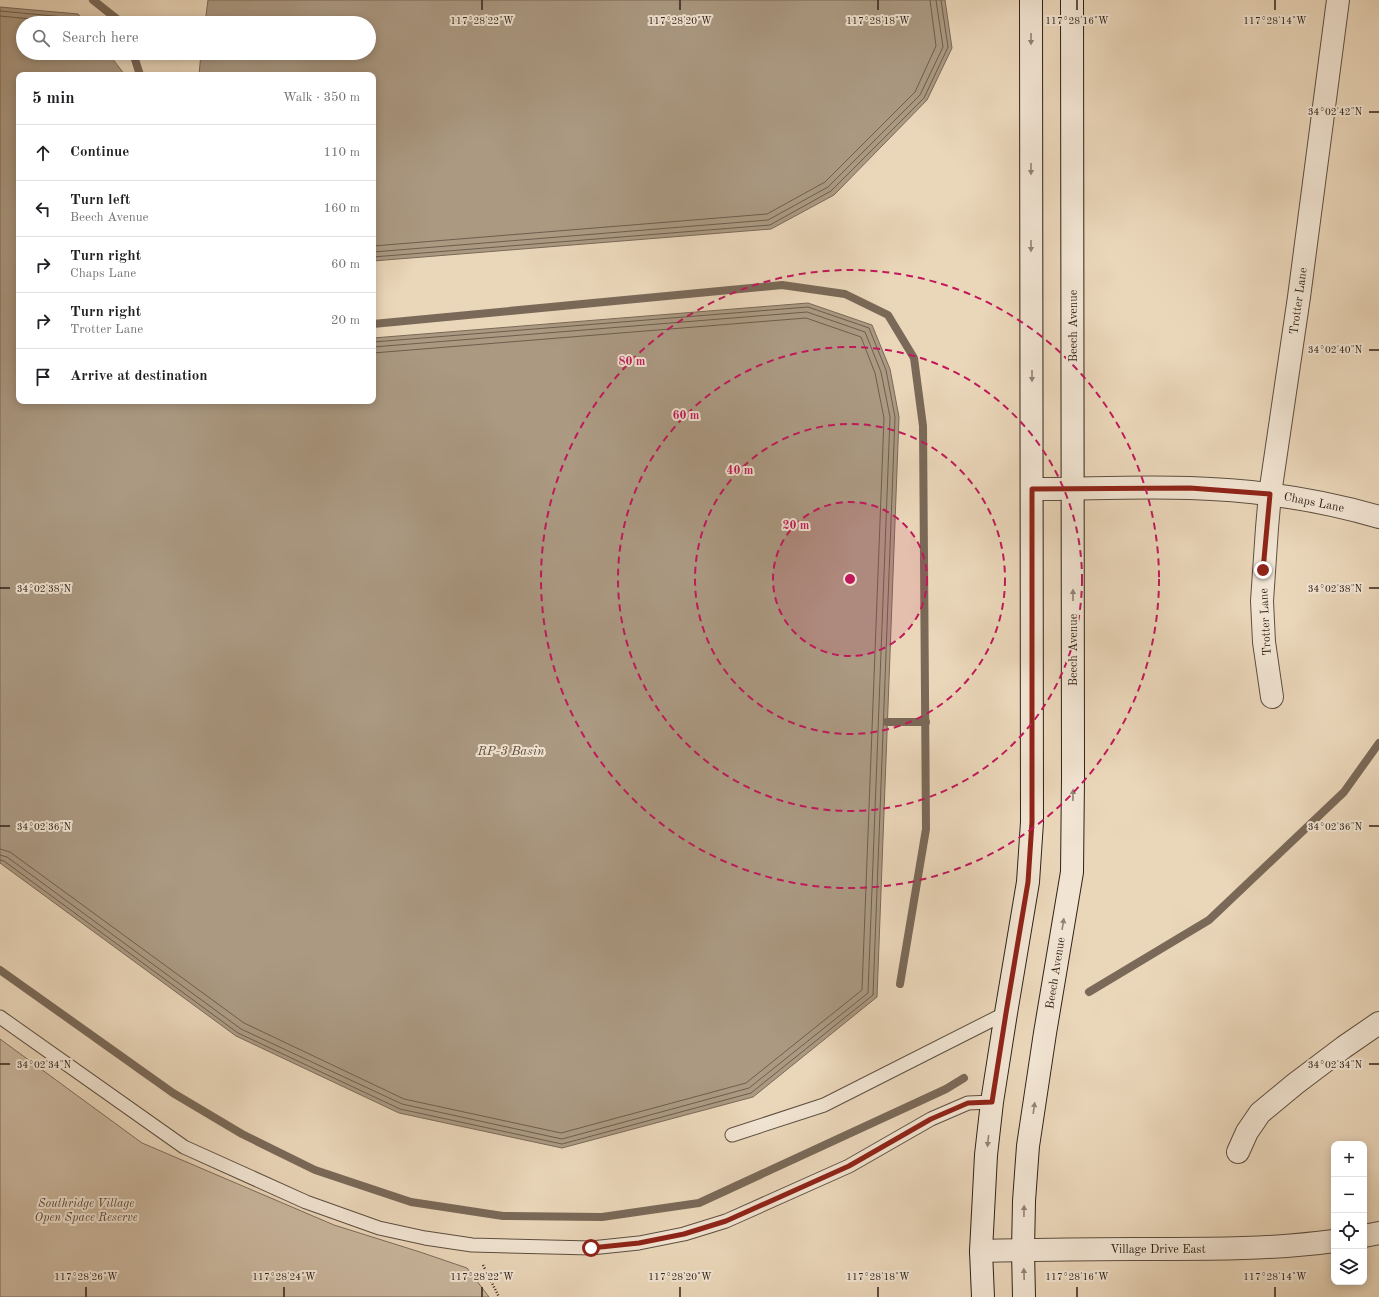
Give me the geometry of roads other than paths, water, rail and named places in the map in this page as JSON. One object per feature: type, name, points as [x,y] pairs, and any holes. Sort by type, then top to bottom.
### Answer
[{"type":"street","points":[[983,1297],[981,1251],[984,1185],[992,1102],[1028,882],[1032,822],[1031,0]]},
{"type":"street","name":"Beech Avenue","points":[[1024,1297],[1024,1201],[1028,1146],[1072,872],[1072,0]]},
{"type":"street","name":"Trotter Lane","points":[[1272,697],[1264,642],[1262,601],[1263,570],[1270,494],[1299,297],[1338,0]]},
{"type":"street","name":"Chaps Lane","points":[[1032,489],[1190,488],[1270,494],[1320,502],[1379,518]]},
{"type":"street","points":[[1238,1152],[1247,1132],[1260,1112],[1344,1047],[1379,1023]]},
{"type":"street","points":[[1367,1235],[1379,1233]]},
{"type":"street","name":"Village Drive East","points":[[981,1251],[1220,1249],[1301,1245],[1331,1241]]},
{"type":"lane","points":[[732,1135],[824,1105],[1006,1013]]},
{"type":"lane","points":[[0,1017],[184,1147],[306,1202],[379,1228],[425,1238],[472,1244],[591,1248],[639,1243],[684,1234],[726,1221],[849,1166],[931,1119],[968,1103],[992,1102]]},
{"type":"water","points":[[208,0],[945,0],[952,48],[927,100],[834,195],[771,229],[376,261],[376,72],[199,72],[200,60],[376,60],[376,16],[206,16]]},
{"type":"water","name":"RP-3 Basin","points":[[0,7],[78,14],[80,16],[16,16],[16,60],[113,60],[123,72],[16,72],[16,404],[376,404],[376,338],[808,303],[872,325],[890,369],[899,417],[877,997],[753,1097],[562,1148],[399,1113],[236,1036],[0,863]]},
{"type":"waterway","points":[[93,0],[113,16]]},
{"type":"waterway","points":[[135,60],[139,72]]},
{"type":"waterway","points":[[376,324],[782,285],[845,294],[888,315],[914,358],[923,426],[926,829],[900,984]]},
{"type":"waterway","points":[[887,722],[926,722]]},
{"type":"waterway","points":[[1089,992],[1209,920],[1344,792],[1379,743]]},
{"type":"waterway","points":[[0,970],[173,1093],[242,1134],[315,1170],[411,1202],[503,1216],[602,1217],[699,1203],[946,1089],[964,1078]]},
{"type":"park label","name":"Southridge Village Open Space Reserve","points":[[86,1210]]}]
